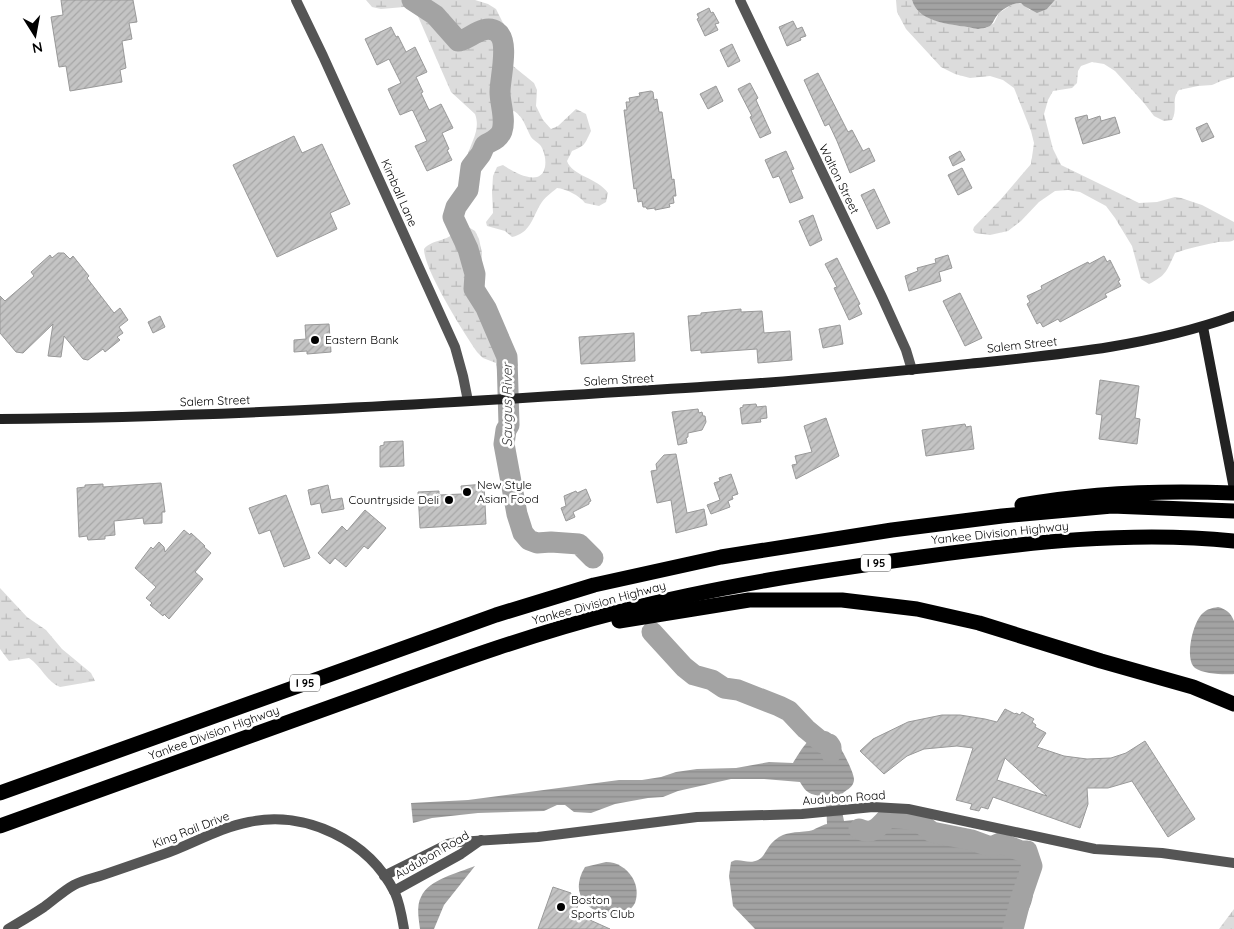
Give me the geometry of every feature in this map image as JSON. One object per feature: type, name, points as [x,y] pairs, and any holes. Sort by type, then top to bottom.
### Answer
[{"type":"highway","points":[[892,530],[1076,496],[1136,491],[1234,491]]},
{"type":"highway","name":"Yankee Division Highway","points":[[0,793],[496,615],[594,585],[721,557],[892,530],[1011,515],[1102,507],[1188,508],[1234,511]]},
{"type":"highway","name":"Yankee Division Highway","points":[[0,826],[484,652],[545,632],[689,595],[764,580],[990,548],[1126,537],[1234,541]]},
{"type":"highway","points":[[545,632],[749,600],[842,600],[917,609],[979,623],[1193,687],[1234,704]]},
{"type":"highway","points":[[1193,687],[1234,691]]},
{"type":"main road","name":"Salem Street","points":[[0,419],[244,414],[798,381],[1065,354],[1119,346],[1149,341],[1203,327],[1234,316]]},
{"type":"main road","points":[[1203,327],[1234,491]]},
{"type":"street","name":"Kimball Lane","points":[[296,0],[455,347],[468,401]]},
{"type":"street","name":"Walton Street","points":[[740,0],[882,297],[906,350],[912,370]]},
{"type":"street","name":"Audubon Road","points":[[384,876],[448,844],[468,840],[558,835],[697,817],[802,814],[883,806],[908,809],[1096,849],[1162,853],[1234,863]]},
{"type":"street","name":"King Rail Drive","points":[[8,929],[75,885],[167,853],[227,828],[258,820],[292,820],[323,828],[342,837],[360,850],[384,876],[394,891],[400,906],[404,929]]},
{"type":"street","name":"Audubon Road","points":[[394,891],[461,854],[481,840]]},
{"type":"green space","points":[[366,0],[475,0],[496,9],[508,33],[513,66],[534,83],[537,90],[536,106],[543,120],[551,129],[558,126],[576,109],[586,114],[591,131],[584,144],[572,151],[567,161],[574,170],[604,188],[608,193],[606,202],[599,206],[585,203],[572,193],[557,188],[540,205],[527,229],[518,235],[512,237],[505,231],[487,226],[486,222],[493,213],[493,176],[497,167],[503,165],[520,174],[538,177],[545,167],[545,155],[541,146],[531,137],[522,119],[514,111],[508,113],[498,147],[475,165],[468,162],[467,157],[477,125],[475,114],[451,92],[417,14],[404,7],[381,9],[372,7]]},
{"type":"green space","points":[[896,0],[912,0],[922,14],[939,22],[978,29],[986,28],[994,23],[999,13],[1016,2],[1021,3],[1030,10],[1047,9],[1055,0],[1234,0],[1234,77],[1212,85],[1179,90],[1175,97],[1172,120],[1164,121],[1154,116],[1115,71],[1104,64],[1092,62],[1081,66],[1078,71],[1077,83],[1072,88],[1053,91],[1044,114],[1053,149],[1061,165],[1139,203],[1157,202],[1175,197],[1202,205],[1234,222],[1234,240],[1207,244],[1175,253],[1166,272],[1149,284],[1141,279],[1132,246],[1106,206],[1080,192],[1068,190],[1055,191],[1039,202],[1021,221],[1008,231],[990,235],[975,233],[974,227],[1031,164],[1034,143],[1031,131],[1014,88],[1003,80],[990,76],[970,78],[955,74],[941,67],[906,29],[897,12]]},
{"type":"green space","points":[[457,228],[470,228],[475,231],[479,239],[482,253],[481,275],[491,310],[511,350],[517,357],[518,366],[497,370],[496,363],[483,358],[477,352],[463,331],[430,271],[424,249],[432,243],[451,236]]},
{"type":"green space","points":[[0,588],[27,617],[46,630],[62,649],[91,673],[95,681],[60,687],[55,685],[29,658],[9,661],[0,649]]},
{"type":"green space","points":[[1234,909],[1234,929],[1219,929]]},
{"type":"shaded area","points":[[912,0],[1055,0],[1047,9],[1037,13],[1021,3],[1013,4],[999,13],[990,26],[978,29],[930,19],[916,8]]},
{"type":"shaded area","points":[[1218,607],[1228,612],[1234,621],[1234,674],[1203,672],[1195,668],[1190,657],[1191,640],[1199,617],[1210,609]]},
{"type":"shaded area","points":[[823,731],[833,736],[854,776],[852,786],[840,798],[844,821],[853,820],[861,825],[872,821],[916,824],[1028,851],[1033,864],[1031,877],[1033,885],[1032,899],[1027,912],[1013,929],[755,929],[733,906],[729,876],[731,862],[737,860],[751,862],[758,860],[772,842],[779,837],[811,830],[827,824],[826,799],[809,793],[800,782],[731,779],[678,791],[663,797],[615,804],[591,813],[574,812],[565,805],[557,805],[544,811],[478,813],[432,818],[413,823],[411,803],[468,800],[619,780],[642,780],[697,769],[736,768],[769,762],[793,763],[809,740]]},
{"type":"shaded area","points":[[606,862],[617,864],[624,868],[634,880],[636,886],[635,903],[628,911],[618,914],[607,914],[595,911],[586,904],[580,894],[579,882],[585,867]]},
{"type":"shaded area","points":[[475,866],[444,905],[434,929],[420,929],[419,905],[425,891],[445,877]]},
{"type":"building","points":[[61,0],[133,0],[137,22],[129,23],[132,39],[122,41],[126,68],[120,70],[122,82],[70,91],[66,66],[59,67],[51,17],[63,15]]},
{"type":"building","points":[[709,8],[719,23],[715,24],[718,30],[705,36],[697,19],[699,18],[697,14]]},
{"type":"building","points":[[793,21],[797,29],[802,27],[806,36],[787,46],[779,27]]},
{"type":"building","points":[[391,27],[406,52],[415,47],[427,72],[416,77],[429,110],[441,104],[453,128],[442,133],[452,160],[427,171],[415,146],[427,141],[413,111],[400,115],[388,89],[401,83],[389,59],[377,65],[365,39]]},
{"type":"building","points":[[732,44],[740,61],[728,67],[720,50]]},
{"type":"building","points":[[818,73],[848,132],[852,130],[863,151],[869,148],[875,161],[850,173],[829,124],[825,126],[804,80]]},
{"type":"building","points":[[750,83],[758,98],[756,100],[771,133],[760,138],[750,117],[752,116],[738,89]]},
{"type":"building","points":[[716,86],[723,101],[708,109],[700,94]]},
{"type":"building","points":[[653,92],[654,100],[657,99],[659,112],[662,112],[676,196],[673,196],[674,203],[669,204],[670,207],[655,210],[655,208],[647,209],[643,207],[642,201],[638,202],[636,188],[634,189],[624,110],[627,110],[626,102],[630,102],[629,98],[640,96],[639,93]]},
{"type":"building","points":[[1087,115],[1088,120],[1100,116],[1101,121],[1115,117],[1120,133],[1083,144],[1075,118]]},
{"type":"building","points":[[1207,123],[1214,137],[1202,142],[1196,128]]},
{"type":"building","points":[[294,136],[302,153],[322,144],[350,204],[330,213],[337,229],[277,257],[233,165]]},
{"type":"building","points":[[786,151],[794,169],[791,170],[803,198],[790,203],[779,176],[773,178],[765,160]]},
{"type":"building","points":[[960,151],[965,160],[953,166],[949,157]]},
{"type":"building","points":[[962,168],[972,188],[958,195],[948,175]]},
{"type":"building","points":[[874,189],[890,223],[877,229],[861,195]]},
{"type":"building","points":[[813,215],[822,240],[810,246],[799,221]]},
{"type":"building","points":[[58,253],[64,253],[70,259],[73,256],[114,313],[120,308],[128,320],[119,327],[123,333],[117,337],[120,340],[105,352],[103,349],[88,360],[83,359],[64,336],[61,357],[48,356],[53,324],[23,353],[16,352],[0,333],[0,296],[5,301],[34,276],[31,272],[50,255],[52,258]]},
{"type":"building","points":[[948,255],[952,268],[939,272],[941,281],[909,291],[905,276],[918,271],[917,268],[936,263],[935,259]]},
{"type":"building","points":[[1104,256],[1107,262],[1110,260],[1121,286],[1105,294],[1107,297],[1060,322],[1058,319],[1043,327],[1040,322],[1037,324],[1027,304],[1030,302],[1027,296],[1042,289],[1041,286]]},
{"type":"building","points":[[837,258],[860,304],[858,305],[862,314],[849,320],[834,288],[837,287],[825,264]]},
{"type":"building","points":[[960,293],[982,338],[965,346],[943,301]]},
{"type":"building","points":[[741,309],[741,312],[762,311],[764,333],[790,331],[792,360],[758,363],[757,349],[701,353],[701,350],[691,351],[688,316]]},
{"type":"building","points":[[160,316],[165,327],[153,333],[148,322]]},
{"type":"building","points":[[329,324],[331,352],[307,354],[307,351],[294,352],[294,340],[306,339],[305,325]]},
{"type":"building","points":[[840,325],[843,344],[823,348],[819,329]]},
{"type":"building","points":[[634,333],[635,361],[581,364],[579,337]]},
{"type":"building","points":[[1100,380],[1139,386],[1135,418],[1140,419],[1137,444],[1099,439],[1102,415],[1096,414]]},
{"type":"building","points":[[756,404],[757,407],[766,406],[767,418],[760,419],[761,422],[742,424],[740,408],[743,405]]},
{"type":"building","points":[[698,409],[699,413],[702,412],[703,416],[705,416],[706,422],[702,430],[688,433],[687,443],[678,445],[672,412]]},
{"type":"building","points":[[826,418],[839,456],[796,479],[792,465],[797,464],[795,456],[812,452],[804,426]]},
{"type":"building","points":[[965,424],[966,427],[971,426],[974,449],[926,456],[922,430]]},
{"type":"building","points":[[403,441],[404,466],[380,467],[380,446],[384,445],[384,442]]},
{"type":"building","points":[[676,454],[687,513],[704,509],[707,525],[676,533],[671,500],[657,503],[651,471],[657,470],[656,464],[664,455]]},
{"type":"building","points":[[731,474],[738,494],[732,496],[733,499],[728,501],[730,507],[711,514],[707,505],[720,500],[714,483],[720,481],[719,478]]},
{"type":"building","points":[[161,483],[165,512],[162,512],[162,523],[144,524],[143,518],[114,521],[115,535],[105,536],[105,539],[88,540],[87,536],[79,537],[77,488],[85,487],[85,485],[103,484],[103,487]]},
{"type":"building","points":[[484,484],[486,524],[420,528],[418,492],[439,491],[439,495],[462,494],[461,486]]},
{"type":"building","points":[[328,485],[331,500],[342,498],[344,509],[322,513],[320,503],[311,505],[308,490]]},
{"type":"building","points":[[586,489],[591,501],[589,504],[573,512],[575,517],[566,521],[561,508],[566,506],[564,496]]},
{"type":"building","points":[[286,495],[310,558],[284,567],[270,530],[259,534],[249,508]]},
{"type":"building","points":[[365,510],[386,528],[368,549],[364,546],[346,567],[335,558],[330,564],[318,553],[342,526],[347,531]]},
{"type":"building","points":[[184,530],[190,535],[191,533],[211,553],[195,572],[203,579],[169,619],[150,605],[152,603],[146,598],[156,587],[135,568],[151,547],[153,549],[159,542],[164,547],[165,552]]},
{"type":"building","points":[[1005,709],[1020,715],[1022,712],[1034,719],[1032,722],[1036,725],[1035,727],[1046,733],[1037,747],[1064,756],[1087,759],[1111,758],[1126,753],[1145,741],[1195,819],[1168,837],[1132,781],[1108,788],[1087,788],[1088,804],[1080,828],[993,797],[988,809],[981,807],[979,811],[970,809],[972,804],[956,800],[973,748],[957,746],[924,749],[907,756],[884,774],[860,751],[873,739],[908,722],[942,715],[960,715],[997,722]],"holes":[[[1005,758],[1047,796],[997,780]]]},
{"type":"building","name":"Boston Sports Club","points":[[553,887],[571,893],[570,898],[575,899],[573,904],[578,905],[576,910],[582,912],[581,915],[610,929],[538,929]]},
{"type":"waterway","name":"Saugus River","points":[[412,0],[435,15],[458,41],[487,29],[497,32],[503,43],[500,92],[503,117],[502,131],[497,138],[485,145],[471,167],[468,190],[456,207],[453,217],[468,249],[475,274],[474,289],[486,308],[507,357],[509,425],[506,430],[504,444],[517,514],[523,533],[529,540],[537,543],[579,544],[593,558]]},
{"type":"waterway","name":"Saugus River","points":[[652,632],[684,667],[694,675],[712,680],[724,688],[738,690],[789,711],[806,729],[823,743],[829,744],[831,753]]},
{"type":"waterway","name":"Saugus River","points":[[859,829],[872,831],[888,817],[910,819],[932,832],[972,840],[991,847],[1000,843],[1021,851],[1027,851],[1032,866],[1013,929]]},
{"type":"place","name":"Eastern Bank","points":[[315,340]]},
{"type":"place","name":"New Style Asian Food","points":[[467,492]]},
{"type":"place","name":"Countryside Deli","points":[[449,500]]},
{"type":"place","name":"Boston Sports Club","points":[[561,907]]}]
